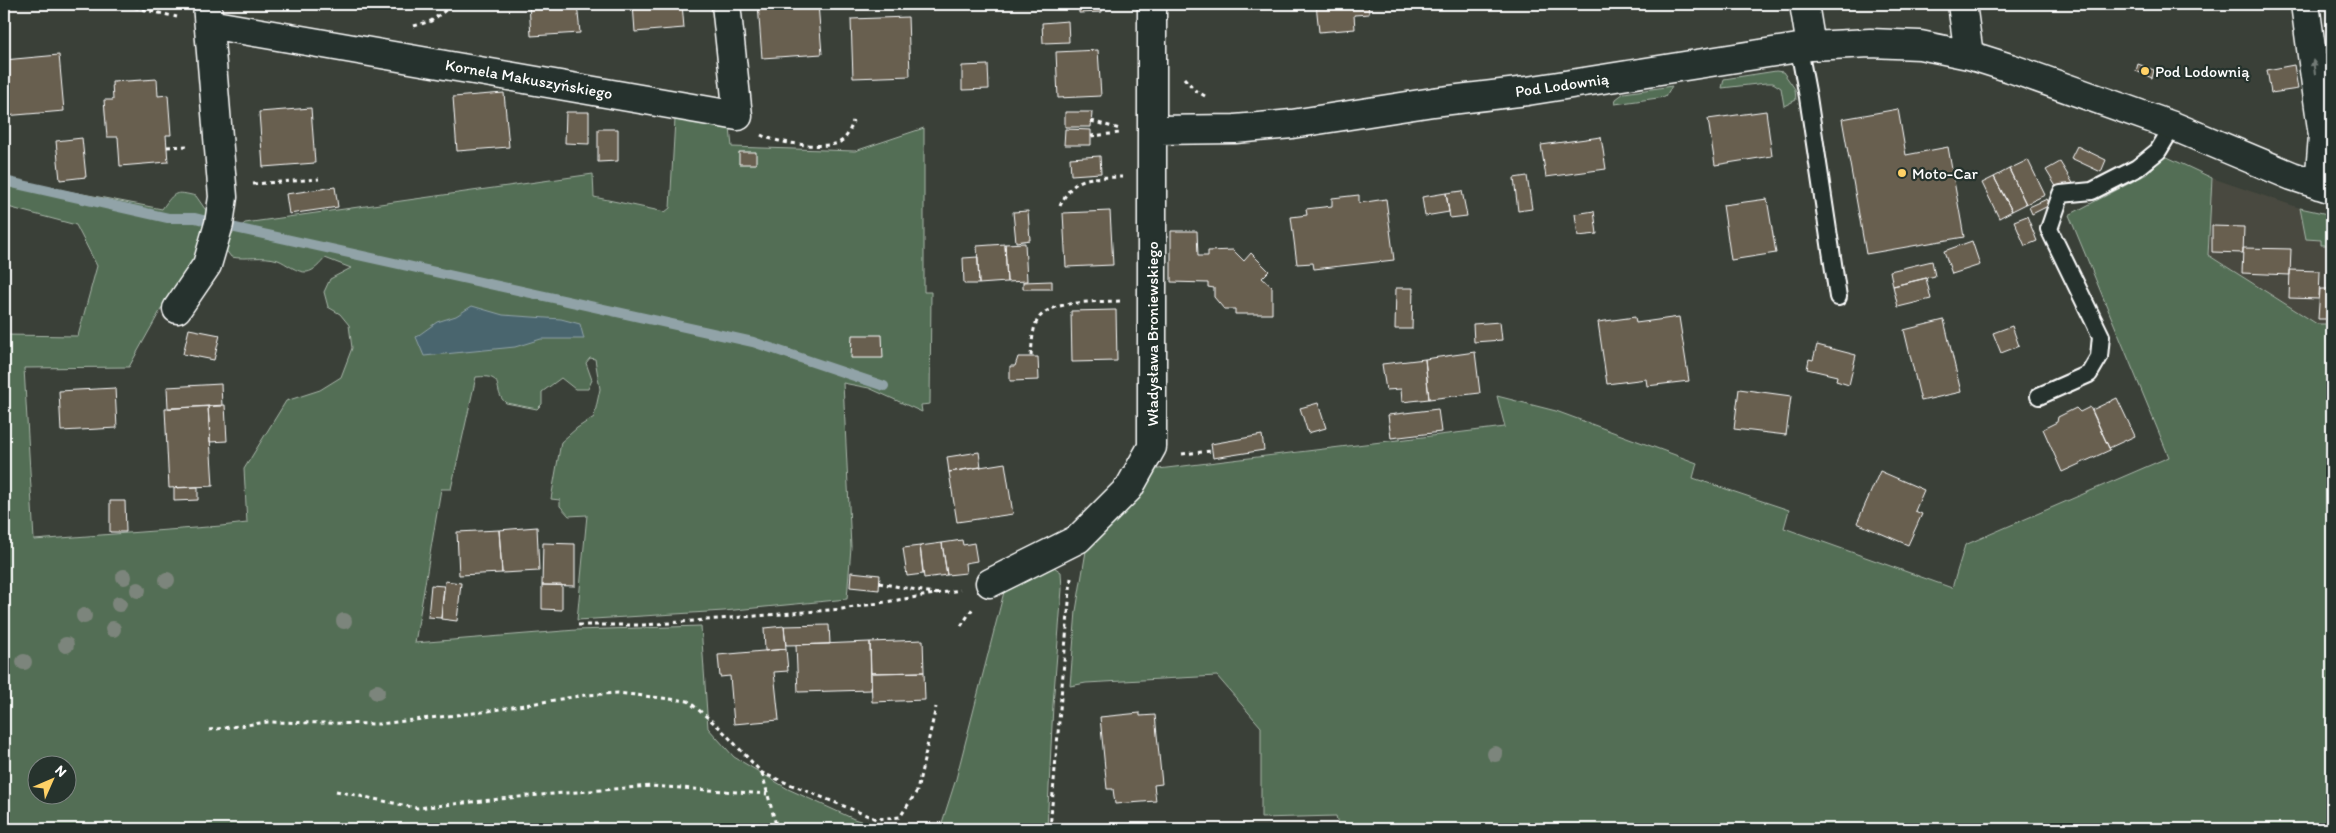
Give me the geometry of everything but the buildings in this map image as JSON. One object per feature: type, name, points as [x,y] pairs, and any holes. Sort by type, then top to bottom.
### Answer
[{"type":"street","points":[[726,4],[738,116]]},
{"type":"street","name":"Władysława Broniewskiego","points":[[990,583],[1078,538],[1128,488],[1152,448],[1150,310],[1153,130],[1152,4]]},
{"type":"street","points":[[1804,4],[1805,47]]},
{"type":"street","points":[[1962,4],[1969,55]]},
{"type":"street","name":"Pod Lodownią","points":[[1153,130],[1235,129],[1292,124],[1433,102],[1527,91],[1805,47],[1870,43],[1920,46],[1969,55],[2172,126],[2292,176],[2326,187],[2323,136],[2305,4]]},
{"type":"street","name":"Kornela Makuszyńskiego","points":[[208,14],[738,116]]},
{"type":"street","points":[[177,309],[206,265],[219,224],[223,198],[208,14]]},
{"type":"lane","points":[[1805,47],[1808,97],[1838,297]]},
{"type":"lane","points":[[2039,396],[2089,374],[2099,357],[2101,336],[2049,228],[2061,194],[2092,191],[2137,168],[2158,151],[2172,126]]},
{"type":"path","points":[[120,4],[208,14]]},
{"type":"path","points":[[1178,72],[1196,91],[1208,98]]},
{"type":"path","points":[[738,116],[763,137],[804,146],[837,143],[847,136],[853,121]]},
{"type":"path","points":[[1092,121],[1123,129]]},
{"type":"path","points":[[1060,206],[1067,189],[1078,182],[1095,178],[1130,177],[1152,180]]},
{"type":"path","points":[[222,185],[320,178]]},
{"type":"path","points":[[1031,356],[1036,322],[1042,314],[1070,303],[1125,300]]},
{"type":"path","points":[[1050,829],[1069,596],[1078,538]]},
{"type":"path","points":[[879,583],[942,594]]},
{"type":"path","points":[[578,625],[644,625],[822,610],[942,594],[990,583]]},
{"type":"path","points":[[962,626],[990,583]]},
{"type":"path","points":[[210,730],[268,722],[379,724],[482,712],[585,695],[618,693],[688,701],[720,728],[762,773],[876,819],[900,817],[917,791],[936,707]]},
{"type":"path","points":[[762,773],[777,829]]},
{"type":"path","points":[[336,791],[417,808],[528,796],[651,786],[767,794]]},
{"type":"shaded area","points":[[2212,178],[2300,208],[2306,239],[2321,240],[2322,245],[2332,245],[2332,324],[2317,324],[2207,254]]},
{"type":"green space","points":[[1776,71],[1783,72],[1795,89],[1796,100],[1784,106],[1781,88],[1773,83],[1722,88],[1724,79]]},
{"type":"green space","points":[[1672,86],[1665,97],[1615,104],[1616,99],[1624,93]]},
{"type":"green space","points":[[675,119],[730,128],[732,147],[855,151],[924,128],[924,292],[931,292],[930,404],[921,405],[922,412],[869,388],[843,383],[851,547],[847,599],[724,611],[577,620],[587,515],[569,516],[560,506],[560,500],[551,499],[561,442],[594,417],[600,389],[595,359],[590,358],[586,363],[592,380],[588,389],[575,389],[561,378],[542,392],[542,404],[537,409],[506,403],[499,393],[496,381],[492,378],[476,377],[451,489],[441,489],[415,643],[576,630],[701,626],[708,728],[734,757],[788,789],[854,819],[886,829],[4,829],[4,335],[78,336],[97,266],[76,225],[4,206],[4,179],[162,209],[173,196],[184,193],[196,196],[205,209],[214,212],[208,239],[171,305],[164,304],[129,367],[24,368],[34,540],[247,523],[244,469],[286,401],[320,390],[341,377],[352,348],[349,325],[340,314],[328,307],[324,292],[330,279],[351,268],[325,258],[314,269],[303,272],[278,260],[231,257],[223,246],[231,235],[245,223],[593,174],[594,197],[665,212],[670,208]]},
{"type":"green space","points":[[2165,156],[2212,178],[2208,255],[2317,324],[2332,324],[2332,829],[1339,829],[1336,816],[1261,818],[1261,727],[1217,676],[1086,683],[1070,686],[1076,611],[1089,533],[1142,471],[1505,427],[1497,396],[1556,411],[1697,463],[1693,478],[1789,510],[1784,528],[1952,588],[1965,545],[2169,457],[2069,215],[2147,174]]},
{"type":"green space","points":[[2300,208],[2332,215],[2332,245],[2321,245],[2321,240],[2306,239]]},
{"type":"green space","points":[[1044,560],[1061,572],[1062,589],[1053,705],[1047,829],[940,829],[956,779],[1006,584]]},
{"type":"water","points":[[472,306],[503,315],[561,319],[580,324],[584,339],[541,339],[515,347],[424,356],[416,337],[437,322],[456,316]]},
{"type":"waterway","points":[[4,181],[168,218],[195,218],[215,223]]},
{"type":"waterway","points":[[222,225],[753,342],[884,386]]},
{"type":"place","name":"Pod Lodownią","points":[[2145,71]]},
{"type":"place","name":"Moto-Car","points":[[1902,173]]}]
